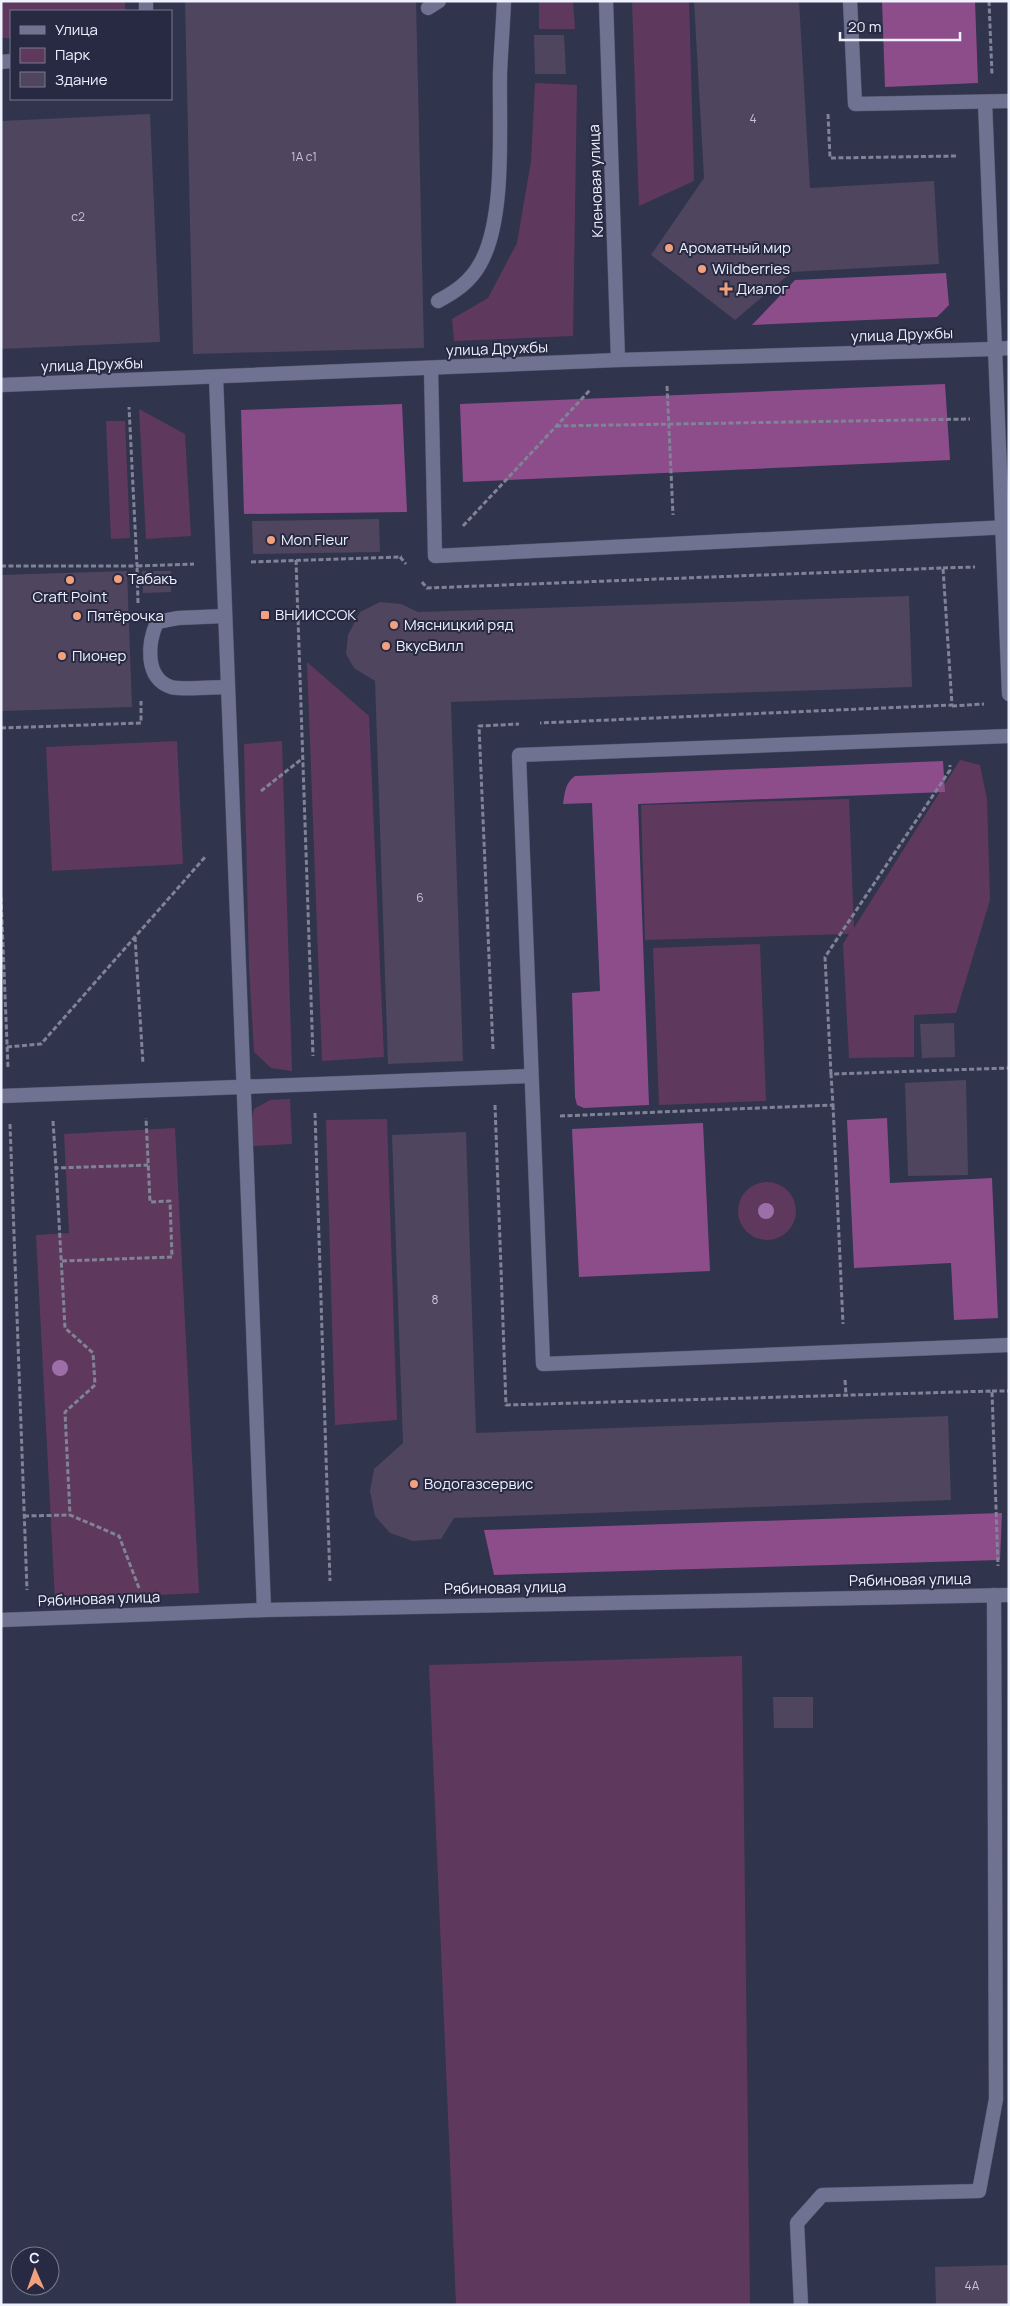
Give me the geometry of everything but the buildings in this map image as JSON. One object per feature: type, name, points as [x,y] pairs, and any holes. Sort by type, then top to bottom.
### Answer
[{"type":"street","points":[[438,300],[460,289],[465,283],[480,264],[492,234],[500,145],[500,74],[504,1]]},
{"type":"street","name":"Кленовая улица","points":[[606,1],[618,360]]},
{"type":"street","points":[[850,1],[855,104],[1009,101]]},
{"type":"street","points":[[985,102],[997,419],[1005,527],[1009,694]]},
{"type":"street","name":"улица Дружбы","points":[[1,385],[618,360],[1009,348]]},
{"type":"street","points":[[431,368],[435,556],[1005,527]]},
{"type":"street","points":[[216,377],[264,1610]]},
{"type":"street","points":[[225,616],[178,618],[156,622],[150,638],[151,664],[159,679],[172,687],[227,687]]},
{"type":"street","points":[[1009,736],[519,755],[543,1364],[1009,1345]]},
{"type":"street","points":[[5,1096],[532,1076]]},
{"type":"street","points":[[801,2305],[797,2223],[822,2195],[979,2191],[996,2099],[994,1595]]},
{"type":"street","name":"Рябиновая улица","points":[[1,1620],[264,1610],[1009,1595]]},
{"type":"path","points":[[828,109],[830,158],[957,155],[957,164]]},
{"type":"path","points":[[223,563],[435,556],[618,360]]},
{"type":"path","points":[[1,566],[137,566],[128,380]]},
{"type":"path","points":[[667,386],[675,579]]},
{"type":"path","points":[[556,426],[997,419]]},
{"type":"path","points":[[846,1395],[825,957],[950,770],[952,705],[990,704]]},
{"type":"path","points":[[7,1047],[41,1044],[233,824],[245,803],[303,758]]},
{"type":"path","points":[[1,897],[7,1047],[5,1096],[28,1618]]},
{"type":"path","points":[[62,1261],[172,1257],[170,1201],[150,1202],[135,938]]},
{"type":"path","points":[[831,1074],[1009,1068]]},
{"type":"path","points":[[564,1116],[832,1105]]},
{"type":"path","points":[[53,1114],[65,1328],[93,1353],[95,1384],[65,1412],[70,1514]]},
{"type":"path","points":[[56,1168],[148,1164]]},
{"type":"path","points":[[992,1391],[1009,1391]]},
{"type":"path","points":[[24,1516],[70,1514],[118,1536],[142,1595]]},
{"type":"green space","points":[[1,1],[125,1],[125,10],[10,10],[10,38],[1,38]]},
{"type":"green space","points":[[539,1],[573,1],[575,29],[539,29]]},
{"type":"green space","points":[[632,1],[689,1],[694,181],[639,206]]},
{"type":"green space","points":[[535,83],[577,85],[573,336],[454,341],[452,319],[488,298],[517,243],[531,161]]},
{"type":"green space","points":[[139,409],[185,434],[191,536],[146,539]]},
{"type":"green space","points":[[106,421],[125,421],[130,538],[111,539]]},
{"type":"green space","points":[[307,662],[369,716],[384,1057],[322,1061]]},
{"type":"green space","points":[[177,741],[183,864],[52,871],[46,747]]},
{"type":"green space","points":[[282,741],[292,1071],[271,1068],[254,1052],[249,967],[244,744]]},
{"type":"green space","points":[[960,760],[980,765],[987,799],[990,900],[956,1013],[914,1015],[914,1057],[849,1058],[843,944],[849,934],[645,940],[641,805],[849,799],[854,928]]},
{"type":"green space","points":[[760,944],[766,1101],[659,1105],[653,948]]},
{"type":"green space","points":[[290,1099],[292,1144],[252,1146],[251,1123],[254,1109],[270,1100]]},
{"type":"green space","points":[[387,1119],[397,1420],[335,1425],[326,1120]]},
{"type":"green space","points":[[175,1128],[199,1593],[55,1600],[36,1235],[69,1233],[64,1134]]},
{"type":"green space","points":[[767,1182],[778,1184],[791,1195],[796,1211],[794,1222],[783,1235],[767,1240],[756,1238],[743,1227],[738,1211],[740,1200],[751,1187]]},
{"type":"green space","points":[[742,1656],[750,2305],[456,2305],[429,1665]]},
{"type":"shaded area","points":[[882,1],[975,1],[978,83],[885,87]]},
{"type":"shaded area","points":[[946,273],[949,305],[937,317],[752,325],[795,280]]},
{"type":"shaded area","points":[[945,384],[950,460],[463,482],[460,404]]},
{"type":"shaded area","points":[[402,404],[407,512],[244,514],[241,410]]},
{"type":"shaded area","points":[[943,761],[945,792],[638,804],[649,1105],[584,1108],[577,1105],[575,1097],[572,993],[600,991],[592,803],[563,804],[566,788],[575,776]]},
{"type":"shaded area","points":[[887,1118],[890,1183],[992,1178],[998,1318],[954,1320],[951,1263],[854,1268],[847,1120]]},
{"type":"shaded area","points":[[703,1123],[710,1271],[579,1277],[572,1129]]},
{"type":"shaded area","points":[[1002,1513],[1000,1560],[494,1575],[484,1530]]},
{"type":"place","name":"Ароматный мир","points":[[669,248]]},
{"type":"place","name":"Wildberries","points":[[702,269]]},
{"type":"place","name":"Диалог","points":[[726,289]]},
{"type":"place","name":"Mon Fleur","points":[[271,540]]},
{"type":"place","name":"Табакъ","points":[[118,579]]},
{"type":"place","name":"Craft Point","points":[[70,580]]},
{"type":"place","name":"ВНИИССОК","points":[[265,615]]},
{"type":"place","name":"Пятёрочка","points":[[77,616]]},
{"type":"place","name":"Мясницкий ряд","points":[[394,625]]},
{"type":"place","name":"ВкусВилл","points":[[386,646]]},
{"type":"place","name":"Пионер","points":[[62,656]]},
{"type":"place","name":"Водогазсервис","points":[[414,1484]]}]
